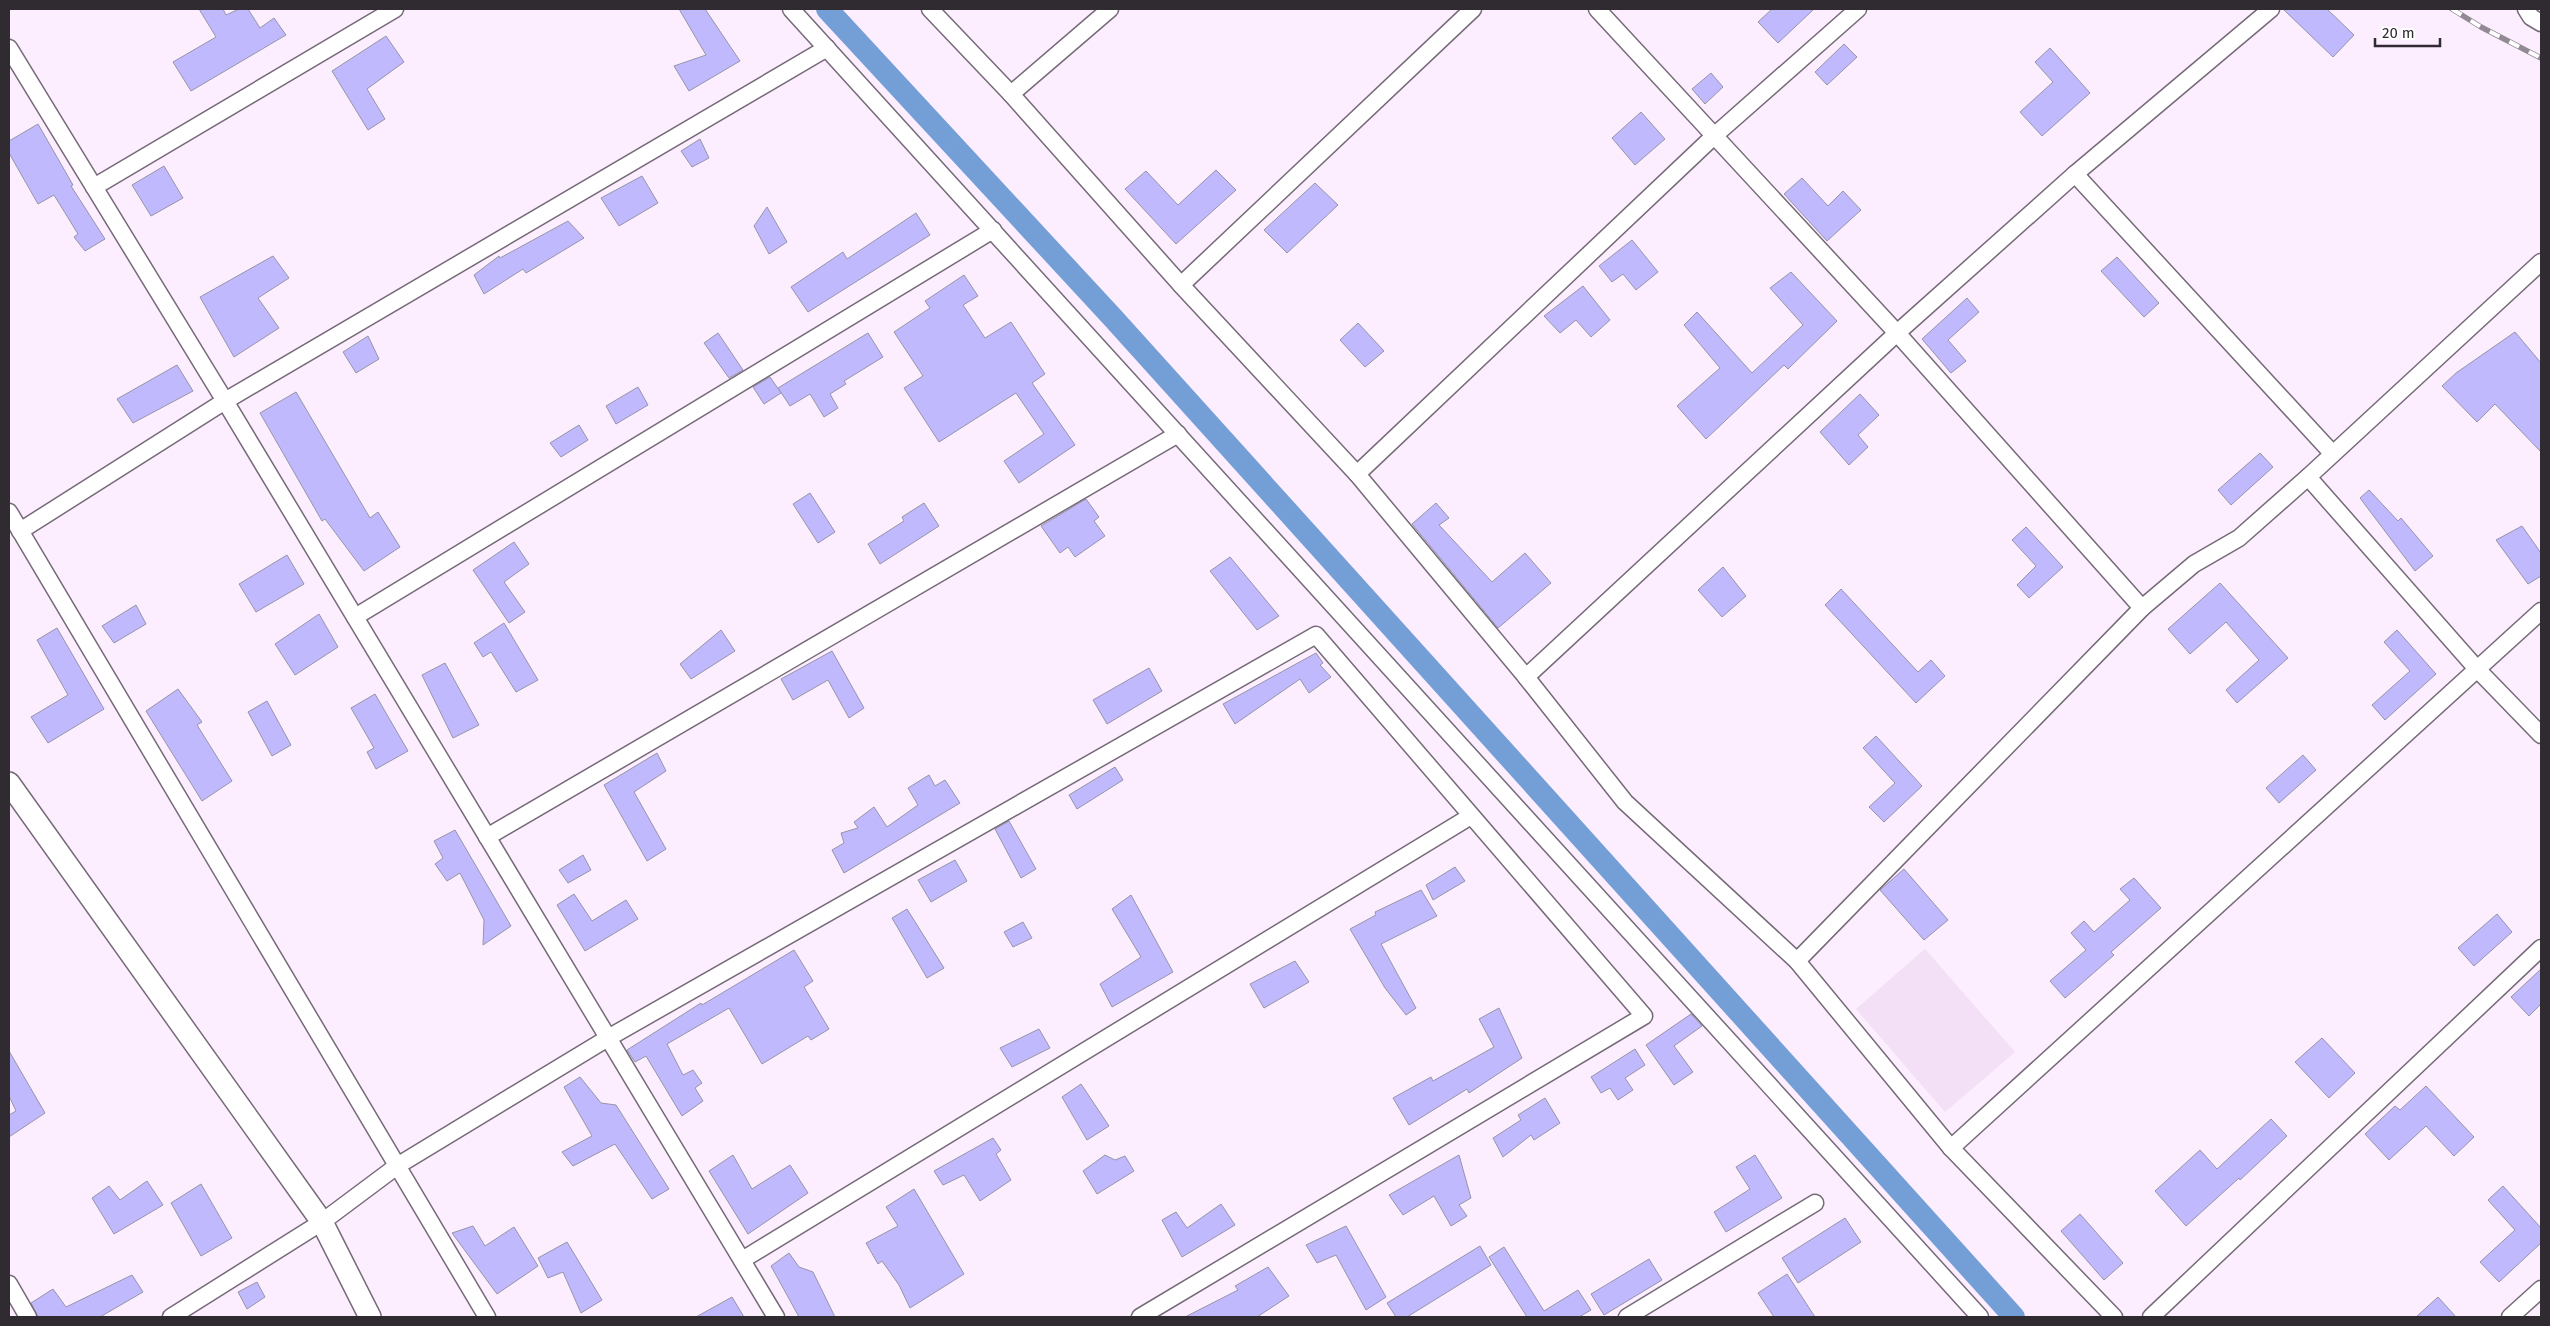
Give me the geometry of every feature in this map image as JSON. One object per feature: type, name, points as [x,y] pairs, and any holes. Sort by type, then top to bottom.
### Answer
[{"type":"street","points":[[94,187],[394,9]]},
{"type":"street","points":[[791,9],[1980,1317]]},
{"type":"street","points":[[930,9],[1012,94],[1181,285],[1357,474],[1526,678],[1625,802],[1797,961],[1951,1148],[2114,1317]]},
{"type":"street","points":[[1012,94],[1110,9]]},
{"type":"street","points":[[1181,285],[1473,9]]},
{"type":"street","points":[[1597,9],[1897,333],[2142,608]]},
{"type":"street","points":[[1357,474],[1714,136],[1858,9]]},
{"type":"street","points":[[1526,678],[1897,333],[2075,174],[2270,9]]},
{"type":"street","points":[[2526,9],[2531,17],[2541,23]]},
{"type":"street","points":[[9,48],[225,401],[776,1317]]},
{"type":"street","points":[[20,531],[225,401],[827,48]]},
{"type":"street","points":[[2075,174],[2332,453]]},
{"type":"street","points":[[355,617],[993,230]]},
{"type":"street","points":[[1797,961],[2142,608],[2194,564],[2239,538],[2308,478],[2332,453],[2541,262]]},
{"type":"street","points":[[487,838],[1178,434]]},
{"type":"street","points":[[2308,478],[2477,669],[2541,734]]},
{"type":"street","points":[[9,512],[486,1317]]},
{"type":"street","points":[[1951,1148],[2541,611]]},
{"type":"street","points":[[172,1317],[322,1222],[396,1166],[608,1038],[1316,635],[1644,1016],[1140,1317]]},
{"type":"street","points":[[9,783],[322,1222],[370,1317]]},
{"type":"street","points":[[742,1260],[1471,816]]},
{"type":"street","points":[[2151,1317],[2541,948]]},
{"type":"street","points":[[1627,1317],[1815,1203]]},
{"type":"street","points":[[9,1284],[28,1317]]},
{"type":"street","points":[[2510,1317],[2541,1289]]},
{"type":"shaded area","points":[[1925,949],[2015,1052],[1945,1112],[1856,1009]]},
{"type":"building","points":[[199,9],[223,9],[226,15],[239,9],[248,9],[260,28],[274,18],[286,35],[191,91],[173,62],[216,37]]},
{"type":"building","points":[[679,9],[705,9],[740,61],[689,91],[674,66],[706,55]]},
{"type":"building","points":[[1772,9],[1814,9],[1778,43],[1758,22]]},
{"type":"building","points":[[2283,9],[2327,9],[2354,35],[2333,57]]},
{"type":"building","points":[[386,36],[404,62],[367,89],[385,119],[368,130],[332,71]]},
{"type":"building","points":[[1844,44],[1857,57],[1827,85],[1815,72]]},
{"type":"building","points":[[2050,48],[2090,93],[2042,136],[2020,112],[2053,82],[2035,62]]},
{"type":"building","points":[[1711,73],[1723,87],[1705,104],[1692,89]]},
{"type":"building","points":[[1641,112],[1665,139],[1635,165],[1612,138]]},
{"type":"building","points":[[38,124],[73,185],[71,186],[105,239],[85,251],[74,237],[78,234],[54,195],[38,204],[9,153],[9,141]]},
{"type":"building","points":[[700,139],[709,158],[692,167],[681,151]]},
{"type":"building","points":[[164,166],[183,198],[151,216],[132,185]]},
{"type":"building","points":[[1216,170],[1236,190],[1176,244],[1125,189],[1146,171],[1178,205]]},
{"type":"building","points":[[642,176],[658,203],[619,226],[601,198]]},
{"type":"building","points":[[1802,178],[1828,206],[1843,191],[1861,210],[1827,241],[1784,194]]},
{"type":"building","points":[[1315,183],[1338,205],[1287,253],[1264,230]]},
{"type":"building","points":[[767,207],[787,242],[769,254],[754,226]]},
{"type":"building","points":[[916,213],[930,235],[808,312],[791,287],[843,252],[847,259]]},
{"type":"building","points":[[568,221],[584,238],[526,273],[523,269],[484,294],[474,275],[499,256],[500,258]]},
{"type":"building","points":[[1632,240],[1658,272],[1636,290],[1623,274],[1612,282],[1599,266]]},
{"type":"building","points":[[273,256],[289,278],[258,298],[279,328],[234,357],[200,297]]},
{"type":"building","points":[[2117,257],[2159,303],[2144,317],[2101,271]]},
{"type":"building","points":[[1791,272],[1837,321],[1788,369],[1784,365],[1706,439],[1677,406],[1720,368],[1684,325],[1697,312],[1752,373],[1803,325],[1770,288]]},
{"type":"building","points":[[964,275],[978,296],[963,305],[985,338],[1011,322],[1045,374],[1032,383],[1075,445],[1019,483],[1004,461],[1044,434],[1016,393],[939,442],[904,388],[923,376],[894,332],[930,308],[925,301]]},
{"type":"building","points":[[1583,286],[1610,320],[1591,337],[1576,320],[1560,333],[1544,316]]},
{"type":"building","points":[[1967,298],[1979,312],[1948,340],[1966,361],[1951,373],[1922,339]]},
{"type":"building","points":[[1358,323],[1384,351],[1365,367],[1340,340]]},
{"type":"building","points":[[2515,332],[2541,363],[2541,452],[2495,404],[2477,422],[2442,386],[2456,373]]},
{"type":"building","points":[[718,333],[743,370],[729,378],[704,343]]},
{"type":"building","points":[[868,333],[883,357],[844,381],[846,384],[830,394],[838,408],[824,417],[810,394],[790,406],[778,388]]},
{"type":"building","points":[[368,336],[379,359],[356,373],[343,352]]},
{"type":"building","points":[[177,365],[193,391],[133,423],[117,399]]},
{"type":"building","points":[[770,377],[781,393],[764,404],[753,387]]},
{"type":"building","points":[[638,387],[648,405],[616,424],[606,406]]},
{"type":"building","points":[[296,392],[370,518],[378,512],[400,547],[364,571],[325,519],[322,521],[260,413]]},
{"type":"building","points":[[1860,394],[1879,415],[1858,435],[1868,447],[1849,465],[1820,432]]},
{"type":"building","points":[[579,425],[588,440],[561,457],[550,443]]},
{"type":"building","points":[[2260,453],[2273,467],[2231,505],[2218,490]]},
{"type":"building","points":[[2369,490],[2398,521],[2401,518],[2433,556],[2415,571],[2360,498]]},
{"type":"building","points":[[810,493],[835,532],[818,543],[793,504]]},
{"type":"building","points":[[1086,499],[1099,517],[1094,521],[1105,536],[1075,557],[1068,547],[1060,553],[1041,526]]},
{"type":"building","points":[[924,503],[939,526],[880,564],[868,544],[904,521],[902,517]]},
{"type":"building","points":[[1436,503],[1449,518],[1439,525],[1492,582],[1525,553],[1551,583],[1498,628],[1412,524]]},
{"type":"building","points":[[2522,526],[2541,553],[2541,576],[2528,584],[2496,540]]},
{"type":"building","points":[[2026,527],[2063,567],[2029,598],[2017,585],[2036,566],[2012,540]]},
{"type":"building","points":[[514,542],[529,564],[504,582],[525,612],[509,623],[473,570]]},
{"type":"building","points":[[287,555],[304,584],[256,612],[239,584]]},
{"type":"building","points":[[1230,557],[1279,616],[1257,630],[1210,571]]},
{"type":"building","points":[[1723,567],[1746,596],[1722,617],[1698,590]]},
{"type":"building","points":[[2220,583],[2288,658],[2237,703],[2226,690],[2259,660],[2226,622],[2190,654],[2168,629]]},
{"type":"building","points":[[1841,589],[1918,672],[1931,660],[1945,676],[1916,703],[1825,605]]},
{"type":"building","points":[[136,605],[146,624],[114,643],[102,626]]},
{"type":"building","points":[[319,614],[338,647],[295,675],[275,644]]},
{"type":"building","points":[[504,623],[538,680],[516,692],[491,652],[483,657],[474,643]]},
{"type":"building","points":[[57,628],[104,709],[48,743],[31,717],[68,695],[37,640]]},
{"type":"building","points":[[721,630],[735,651],[691,679],[680,664]]},
{"type":"building","points":[[2397,630],[2436,674],[2385,720],[2372,705],[2410,671],[2384,642]]},
{"type":"building","points":[[832,651],[864,708],[849,718],[828,680],[793,700],[781,679]]},
{"type":"building","points":[[1316,653],[1323,663],[1320,665],[1331,677],[1309,693],[1300,679],[1235,724],[1223,704]]},
{"type":"building","points":[[445,663],[479,725],[453,738],[422,675]]},
{"type":"building","points":[[1149,668],[1162,691],[1107,724],[1093,700]]},
{"type":"building","points":[[178,689],[202,722],[197,725],[232,781],[202,801],[146,711]]},
{"type":"building","points":[[375,694],[408,751],[376,769],[367,752],[374,748],[351,708]]},
{"type":"building","points":[[267,701],[291,745],[272,756],[248,712]]},
{"type":"building","points":[[1876,736],[1922,786],[1884,822],[1869,807],[1895,783],[1863,748]]},
{"type":"building","points":[[657,753],[666,771],[634,792],[666,849],[647,861],[604,785]]},
{"type":"building","points":[[2303,755],[2316,770],[2279,803],[2266,788]]},
{"type":"building","points":[[1115,767],[1123,780],[1077,809],[1069,795]]},
{"type":"building","points":[[929,775],[935,786],[945,780],[960,803],[844,873],[832,850],[844,843],[841,833],[858,828],[854,822],[874,807],[887,827],[918,805],[908,788]]},
{"type":"building","points":[[1009,821],[1036,869],[1021,878],[995,829]]},
{"type":"building","points":[[455,830],[511,926],[483,945],[484,920],[460,873],[447,881],[435,864],[443,858],[434,841]]},
{"type":"building","points":[[583,855],[591,870],[568,883],[559,870]]},
{"type":"building","points":[[955,860],[967,881],[931,902],[918,880]]},
{"type":"building","points":[[1455,867],[1465,881],[1433,900],[1426,885]]},
{"type":"building","points":[[1904,869],[1948,920],[1924,940],[1880,890]]},
{"type":"building","points":[[2134,878],[2161,908],[2111,952],[2114,955],[2065,998],[2050,981],[2086,950],[2071,933],[2084,921],[2094,932],[2130,900],[2120,889]]},
{"type":"building","points":[[1421,890],[1437,916],[1381,944],[1416,1008],[1406,1015],[1385,988],[1350,929],[1376,915],[1375,912]]},
{"type":"building","points":[[574,894],[592,921],[626,900],[638,919],[585,951],[557,905]]},
{"type":"building","points":[[1131,895],[1173,972],[1112,1007],[1100,984],[1141,957],[1112,909]]},
{"type":"building","points":[[907,909],[944,968],[927,978],[892,918]]},
{"type":"building","points":[[2497,914],[2512,932],[2474,966],[2458,948]]},
{"type":"building","points":[[1023,922],[1032,938],[1013,947],[1004,932]]},
{"type":"building","points":[[794,950],[813,981],[804,987],[829,1029],[811,1040],[808,1036],[762,1064],[729,1008],[667,1044],[683,1075],[693,1070],[702,1083],[695,1088],[703,1101],[682,1116],[646,1056],[635,1062],[627,1050],[701,1003],[702,1005]]},
{"type":"building","points":[[1295,961],[1309,982],[1264,1008],[1250,984]]},
{"type":"building","points":[[2541,969],[2541,1004],[2529,1016],[2511,997]]},
{"type":"building","points":[[1499,1008],[1522,1058],[1469,1093],[1467,1089],[1409,1125],[1393,1098],[1431,1077],[1433,1081],[1494,1047],[1479,1019]]},
{"type":"building","points":[[1691,1014],[1702,1026],[1674,1046],[1693,1072],[1674,1085],[1646,1045]]},
{"type":"building","points":[[1039,1029],[1050,1048],[1012,1067],[1000,1048]]},
{"type":"building","points":[[2322,1038],[2355,1073],[2329,1098],[2295,1062]]},
{"type":"building","points":[[1635,1049],[1645,1065],[1625,1078],[1633,1090],[1618,1100],[1610,1088],[1601,1093],[1591,1077]]},
{"type":"building","points":[[9,1051],[45,1113],[9,1137],[9,1115],[16,1111],[9,1096]]},
{"type":"building","points":[[580,1077],[601,1103],[616,1105],[669,1189],[652,1199],[615,1144],[573,1166],[562,1152],[592,1136],[564,1087]]},
{"type":"building","points":[[1081,1084],[1109,1126],[1087,1140],[1062,1097]]},
{"type":"building","points":[[2426,1086],[2474,1137],[2454,1156],[2426,1126],[2389,1160],[2365,1134],[2395,1106],[2400,1110]]},
{"type":"building","points":[[1545,1098],[1560,1123],[1534,1140],[1531,1135],[1503,1157],[1493,1138],[1521,1120],[1518,1115]]},
{"type":"building","points":[[2271,1119],[2287,1136],[2240,1180],[2239,1178],[2186,1226],[2155,1191],[2200,1150],[2217,1169]]},
{"type":"building","points":[[993,1138],[1001,1150],[996,1154],[1011,1180],[980,1201],[964,1175],[943,1185],[934,1171]]},
{"type":"building","points":[[733,1155],[752,1189],[790,1165],[808,1193],[748,1234],[709,1171]]},
{"type":"building","points":[[1105,1155],[1115,1160],[1125,1156],[1134,1171],[1097,1194],[1083,1171]]},
{"type":"building","points":[[1459,1155],[1471,1198],[1459,1205],[1467,1216],[1451,1226],[1434,1196],[1403,1215],[1389,1195]]},
{"type":"building","points":[[1755,1155],[1782,1198],[1726,1232],[1714,1212],[1750,1189],[1736,1167]]},
{"type":"building","points":[[147,1181],[163,1205],[114,1234],[92,1198],[109,1186],[120,1200]]},
{"type":"building","points":[[201,1184],[232,1238],[201,1256],[171,1203]]},
{"type":"building","points":[[2503,1186],[2541,1228],[2541,1243],[2499,1282],[2480,1262],[2515,1230],[2488,1200]]},
{"type":"building","points":[[914,1189],[964,1274],[910,1308],[899,1285],[882,1261],[878,1264],[866,1243],[898,1226],[886,1207]]},
{"type":"building","points":[[1221,1204],[1235,1225],[1182,1257],[1162,1220],[1176,1212],[1187,1228]]},
{"type":"building","points":[[2080,1214],[2123,1263],[2104,1280],[2061,1231]]},
{"type":"building","points":[[1845,1218],[1861,1242],[1798,1283],[1782,1258]]},
{"type":"building","points":[[473,1226],[485,1246],[514,1227],[538,1266],[497,1294],[452,1233]]},
{"type":"building","points":[[1346,1226],[1386,1297],[1366,1310],[1336,1255],[1317,1263],[1306,1245]]},
{"type":"building","points":[[567,1242],[602,1300],[581,1313],[563,1272],[548,1278],[538,1258]]},
{"type":"building","points":[[1480,1246],[1491,1265],[1407,1317],[1396,1317],[1387,1303]]},
{"type":"building","points":[[1504,1247],[1544,1311],[1578,1290],[1591,1310],[1579,1317],[1527,1317],[1489,1257]]},
{"type":"building","points":[[789,1253],[799,1267],[813,1272],[835,1317],[799,1317],[771,1266]]},
{"type":"building","points":[[1649,1259],[1662,1280],[1604,1315],[1591,1294]]},
{"type":"building","points":[[1268,1267],[1289,1296],[1257,1317],[1185,1317],[1238,1290],[1235,1286]]},
{"type":"building","points":[[1787,1274],[1815,1317],[1774,1317],[1758,1293]]},
{"type":"building","points":[[132,1275],[143,1292],[100,1317],[38,1317],[31,1303],[53,1289],[66,1307]]},
{"type":"building","points":[[257,1282],[265,1297],[247,1309],[238,1292]]},
{"type":"building","points":[[732,1297],[744,1317],[696,1317]]},
{"type":"building","points":[[2438,1297],[2456,1317],[2416,1317]]},
{"type":"waterway","points":[[827,9],[1113,318],[2014,1317]]},
{"type":"railway","points":[[2452,9],[2481,27],[2541,58]]}]
